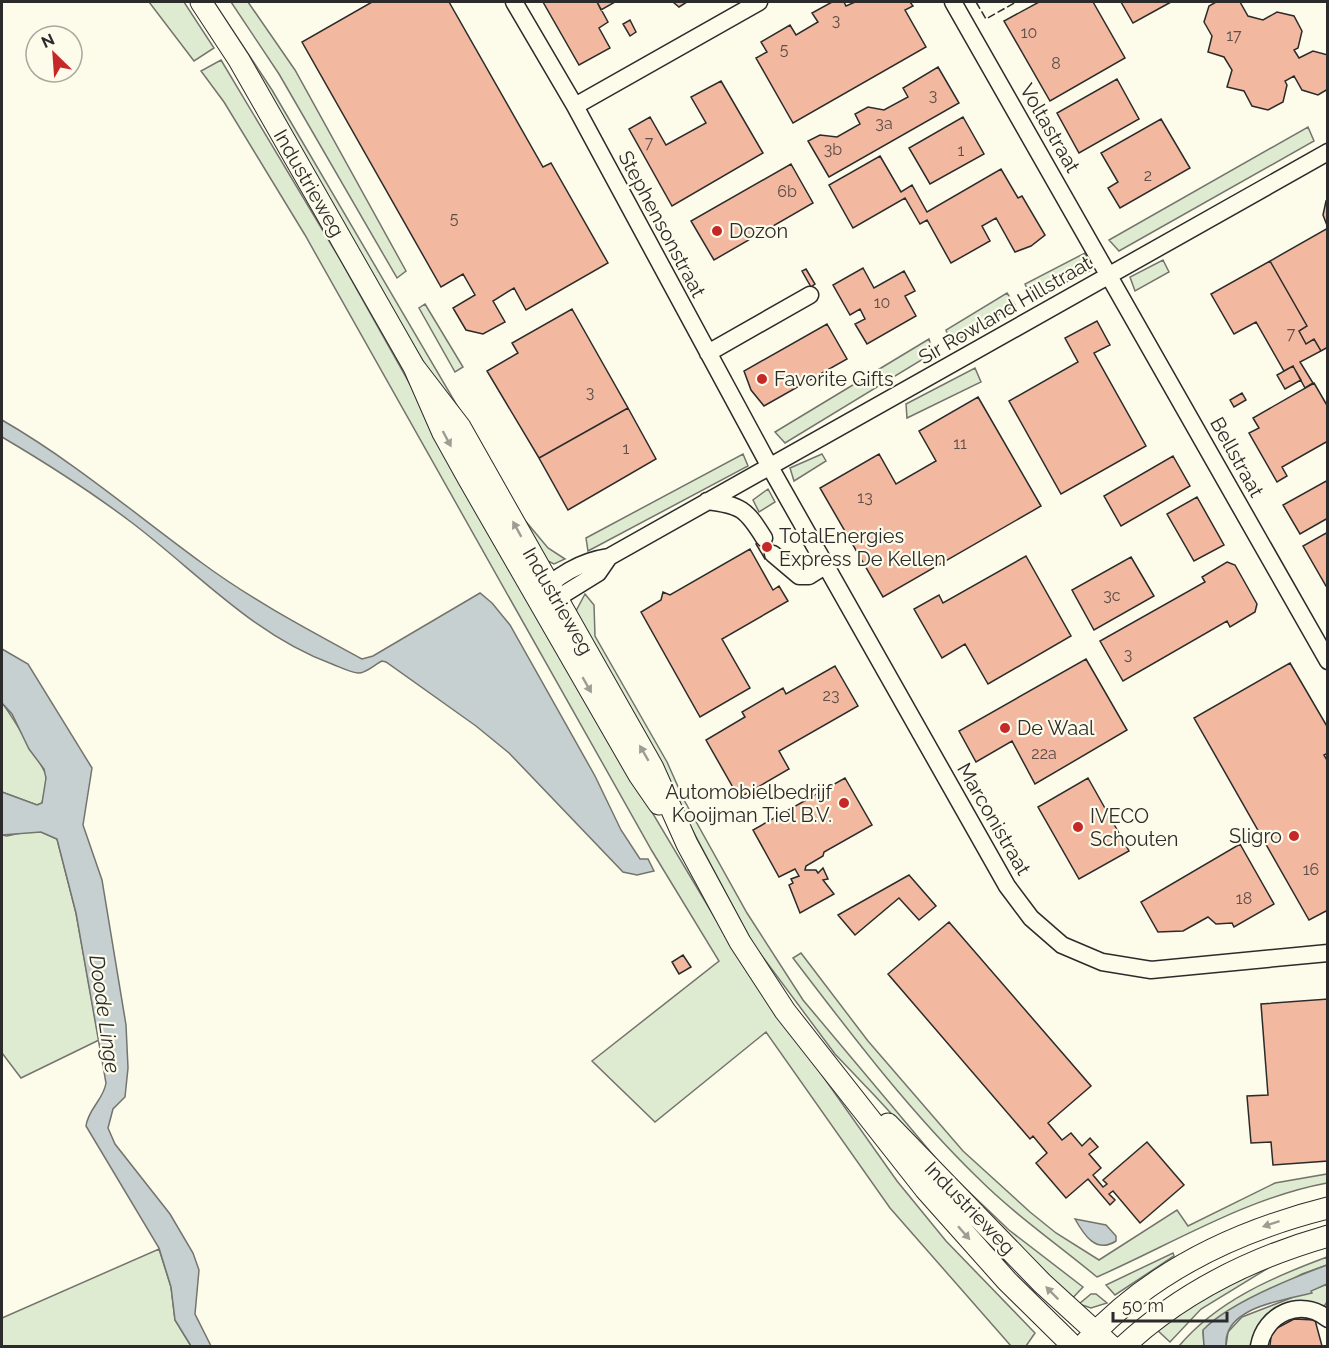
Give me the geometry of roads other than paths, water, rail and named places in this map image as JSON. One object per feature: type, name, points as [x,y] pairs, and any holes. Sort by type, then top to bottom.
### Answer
[{"type":"main road","name":"Industrieweg","points":[[201,2],[239,60],[414,367],[460,428],[639,775],[687,844],[740,942],[778,1001],[925,1189],[1006,1281],[1073,1347]]},
{"type":"main road","name":"Industrieweg","points":[[830,1066],[1042,1283],[1088,1339],[1111,1347]]},
{"type":"main road","points":[[1088,1339],[1134,1297],[1196,1257],[1257,1228],[1328,1208]]},
{"type":"main road","points":[[1124,1347],[1163,1314],[1206,1285],[1259,1259],[1328,1236]]},
{"type":"street","name":"Stephensonstraat","points":[[514,2],[575,106],[770,467]]},
{"type":"street","points":[[575,106],[759,2]]},
{"type":"street","name":"Voltastraat","points":[[953,2],[1109,275]]},
{"type":"street","name":"Sir Rowland Hillstraat","points":[[547,593],[598,573],[609,557],[706,501],[1328,152]]},
{"type":"street","name":"Bellstraat","points":[[1109,275],[1328,661]]},
{"type":"street","points":[[708,353],[810,295]]},
{"type":"street","name":"Marconistraat","points":[[770,467],[1007,886],[1031,918],[1062,945],[1102,962],[1151,970],[1328,953]]},
{"type":"street","points":[[706,501],[731,504],[742,508],[764,538]]},
{"type":"street","points":[[773,554],[799,576],[809,576],[825,566]]},
{"type":"street","points":[[1259,1347],[1265,1329],[1271,1321],[1287,1311],[1307,1309],[1328,1319]]},
{"type":"water","points":[[2,420],[79,470],[240,589],[362,659],[373,656],[480,593],[492,603],[510,625],[595,776],[621,830],[640,859],[648,859],[654,871],[637,875],[623,872],[509,753],[476,726],[386,662],[382,661],[361,673],[351,672],[303,652],[251,620],[115,511],[68,478],[2,437]]},
{"type":"water","name":"Doode Linge","points":[[2,649],[28,664],[92,768],[83,825],[102,880],[126,1025],[128,1068],[125,1097],[113,1109],[108,1128],[115,1144],[170,1214],[193,1253],[199,1270],[195,1314],[211,1346],[191,1346],[175,1320],[171,1287],[159,1248],[86,1126],[106,1083],[76,913],[57,839],[41,832],[2,835],[2,792],[37,805],[42,803],[46,778],[44,769],[29,749],[12,714],[2,703]]},
{"type":"water","points":[[1075,1219],[1106,1225],[1116,1236],[1116,1241],[1102,1245],[1091,1241]]},
{"type":"water","points":[[1327,1265],[1327,1284],[1311,1291],[1312,1293],[1272,1303],[1245,1314],[1234,1322],[1228,1333],[1226,1346],[1204,1346],[1203,1330],[1228,1310],[1262,1292]]},
{"type":"place","name":"Dozon","points":[[717,231]]},
{"type":"place","name":"Favorite Gifts","points":[[762,379]]},
{"type":"place","name":"TotalEnergies Express De Kellen","points":[[767,547]]},
{"type":"place","name":"De Waal","points":[[1005,728]]},
{"type":"place","name":"Automobielbedrijf Kooijman Tiel B.V.","points":[[844,803]]},
{"type":"place","name":"IVECO Schouten","points":[[1078,827]]},
{"type":"place","name":"Sligro","points":[[1294,836]]}]
